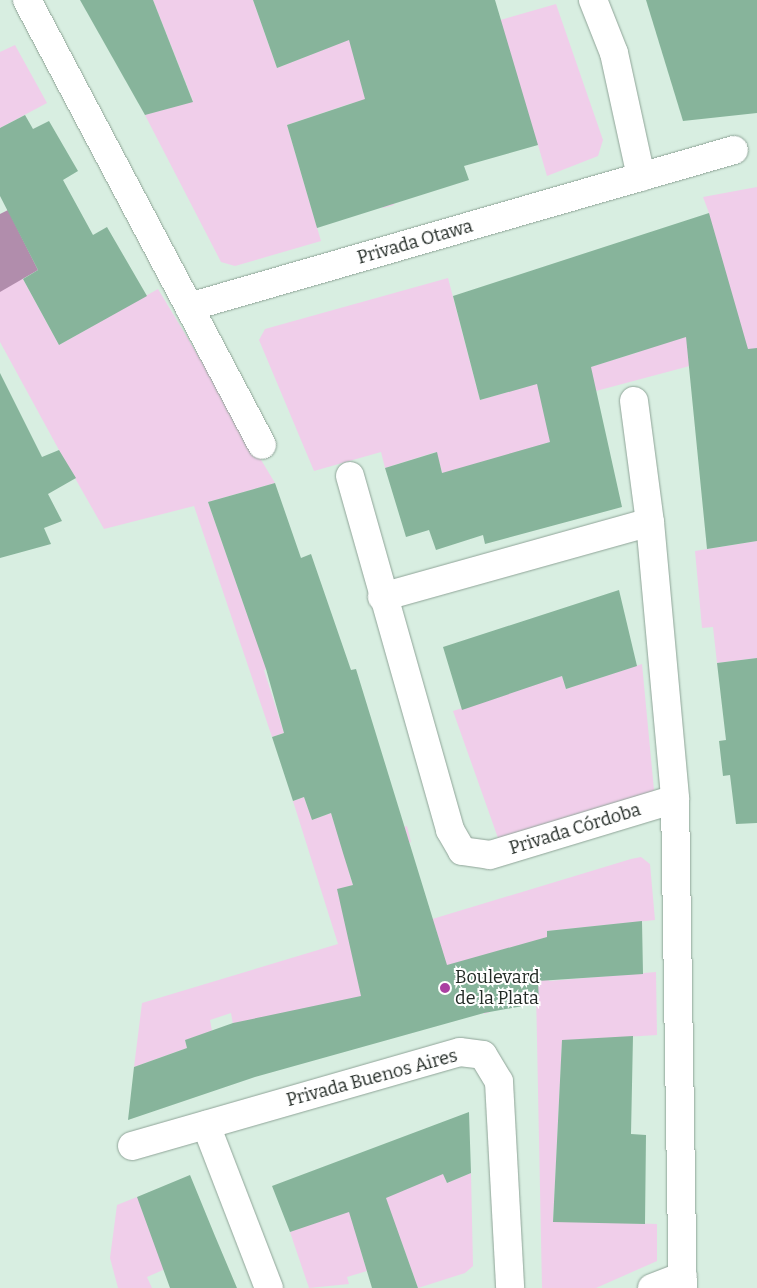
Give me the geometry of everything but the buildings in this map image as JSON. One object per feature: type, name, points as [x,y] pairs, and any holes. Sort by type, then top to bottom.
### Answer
[{"type":"street","points":[[26,0],[262,445]]},
{"type":"street","points":[[593,0],[614,53],[641,177]]},
{"type":"street","name":"Privada Otawa","points":[[189,307],[734,150]]},
{"type":"street","points":[[634,401],[650,522],[675,799],[683,1282],[652,1288]]},
{"type":"street","name":"Privada Córdoba","points":[[350,476],[382,597],[450,830],[462,851],[490,855],[675,799]]},
{"type":"street","points":[[382,597],[650,522]]},
{"type":"street","name":"Privada Buenos Aires","points":[[132,1146],[460,1052],[482,1055],[499,1082],[510,1288]]},
{"type":"street","points":[[206,1125],[269,1288]]},
{"type":"shaded area","points":[[153,0],[253,0],[277,68],[345,41],[331,0],[441,37],[556,4],[603,140],[598,156],[547,176],[538,145],[361,82],[394,205],[383,208],[352,103],[287,125],[321,241],[235,266],[221,262],[145,115],[193,101]]},
{"type":"shaded area","points":[[15,45],[47,103],[0,128],[0,52]]},
{"type":"shaded area","points":[[757,187],[757,348],[596,391],[550,442],[444,478],[436,452],[385,468],[381,452],[314,471],[259,340],[265,329],[448,278],[480,400],[639,352],[636,341],[709,213],[703,197]]},
{"type":"shaded area","points":[[8,210],[38,270],[0,292],[0,214]]},
{"type":"shaded area","points":[[0,214],[23,279],[59,345],[158,289],[275,483],[208,502],[247,614],[282,665],[264,670],[284,733],[272,737],[194,506],[104,529],[59,450],[0,342]]},
{"type":"shaded area","points":[[757,541],[757,658],[717,663],[713,627],[702,628],[695,551]]},
{"type":"shaded area","points":[[642,664],[654,790],[643,800],[511,839],[498,838],[453,711],[562,676],[566,689]]},
{"type":"shaded area","points":[[304,797],[312,820],[331,813],[342,847],[407,826],[411,842],[382,851],[349,873],[353,885],[337,890],[406,927],[631,859],[641,857],[650,864],[655,920],[547,931],[549,981],[656,972],[657,1035],[562,1041],[553,1221],[657,1224],[657,1261],[596,1288],[542,1288],[535,941],[480,956],[490,1012],[484,1014],[480,999],[240,1066],[231,1013],[210,1020],[212,1031],[185,1040],[187,1048],[134,1067],[142,1003],[338,944],[293,801]]},
{"type":"shaded area","points":[[443,1173],[447,1183],[471,1173],[473,1266],[465,1273],[418,1288],[400,1238],[361,1252],[367,1271],[347,1277],[349,1284],[309,1288],[290,1232]]},
{"type":"shaded area","points":[[137,1197],[197,1255],[147,1277],[152,1288],[118,1288],[110,1258],[117,1205]]},
{"type":"place","name":"Boulevard de la Plata","points":[[445,988]]}]
